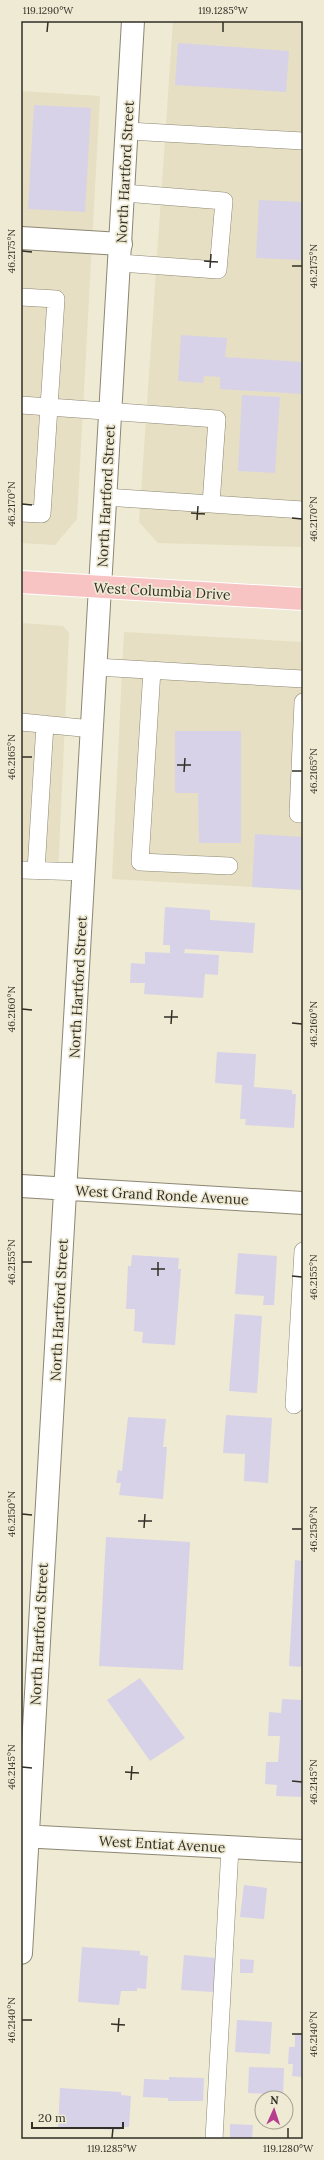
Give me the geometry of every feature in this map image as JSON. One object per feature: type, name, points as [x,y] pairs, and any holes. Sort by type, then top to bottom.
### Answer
[{"type":"main road","name":"West Columbia Drive","points":[[21,582],[303,599]]},
{"type":"street","name":"North Hartford Street","points":[[21,1953],[24,1836],[66,1189],[100,587],[128,131],[133,21]]},
{"type":"street","points":[[21,238],[120,254]]},
{"type":"street","name":"West Grand Ronde Avenue","points":[[21,1186],[303,1203]]},
{"type":"street","name":"West Entiat Avenue","points":[[24,1836],[303,1851]]},
{"type":"lane","points":[[128,131],[303,141]]},
{"type":"lane","points":[[120,254],[218,270],[224,201],[124,192]]},
{"type":"lane","points":[[21,297],[56,299],[42,514],[21,513]]},
{"type":"lane","points":[[21,405],[217,419],[211,504]]},
{"type":"lane","points":[[106,497],[303,510]]},
{"type":"lane","points":[[96,666],[303,679]]},
{"type":"lane","points":[[152,670],[140,862],[228,866]]},
{"type":"lane","points":[[303,702],[298,814],[303,814]]},
{"type":"lane","points":[[21,722],[92,730]]},
{"type":"lane","points":[[45,724],[28,870],[85,872]]},
{"type":"lane","points":[[294,1405],[303,1251]]},
{"type":"lane","points":[[214,2139],[230,1848]]},
{"type":"shaded area","points":[[173,21],[303,21],[303,547],[158,543],[139,522]]},
{"type":"shaded area","points":[[21,91],[100,96],[77,519],[55,545],[21,543]]},
{"type":"shaded area","points":[[21,623],[63,626],[69,633],[58,876],[21,874]]},
{"type":"shaded area","points":[[124,632],[303,642],[303,890],[112,879]]},
{"type":"building","points":[[178,43],[289,51],[286,92],[175,85]]},
{"type":"building","points":[[34,105],[91,108],[85,212],[28,209]]},
{"type":"building","points":[[259,200],[303,202],[303,260],[256,258]]},
{"type":"building","points":[[181,335],[227,338],[225,357],[303,362],[303,394],[220,389],[220,377],[204,376],[203,383],[178,381]]},
{"type":"building","points":[[242,395],[280,397],[275,473],[238,471]]},
{"type":"building","points":[[175,731],[241,731],[241,843],[199,843],[198,793],[175,793]]},
{"type":"building","points":[[255,834],[303,837],[303,890],[252,887]]},
{"type":"building","points":[[165,907],[210,910],[210,920],[255,923],[253,953],[185,949],[184,953],[219,955],[218,975],[205,974],[203,998],[144,994],[145,983],[130,983],[131,963],[145,964],[145,952],[170,953],[170,945],[163,945]]},
{"type":"building","points":[[217,1052],[256,1054],[254,1087],[292,1090],[292,1094],[296,1094],[294,1128],[245,1125],[246,1119],[240,1119],[242,1085],[215,1083]]},
{"type":"building","points":[[238,1253],[277,1256],[274,1305],[263,1305],[264,1296],[235,1294]]},
{"type":"building","points":[[132,1255],[179,1258],[178,1269],[181,1269],[175,1345],[142,1343],[143,1332],[134,1331],[135,1309],[126,1309],[128,1266],[131,1266]]},
{"type":"building","points":[[235,1314],[262,1316],[257,1393],[229,1391]]},
{"type":"building","points":[[226,1415],[272,1418],[268,1483],[244,1481],[245,1454],[223,1453]]},
{"type":"building","points":[[128,1417],[166,1419],[163,1447],[167,1447],[163,1499],[119,1495],[121,1483],[116,1483],[118,1470],[122,1471]]},
{"type":"building","points":[[106,1537],[190,1542],[183,1670],[99,1666]]},
{"type":"building","points":[[295,1560],[303,1561],[303,1667],[289,1666]]},
{"type":"building","points":[[140,1678],[185,1738],[150,1761],[107,1700]]},
{"type":"building","points":[[282,1699],[303,1700],[303,1797],[276,1796],[277,1785],[265,1784],[266,1762],[278,1762],[280,1736],[268,1736],[269,1712],[281,1713]]},
{"type":"building","points":[[244,1885],[267,1888],[264,1919],[240,1917]]},
{"type":"building","points":[[82,1947],[140,1951],[140,1955],[148,1956],[146,1989],[137,1988],[137,1991],[121,1991],[119,2005],[78,2002]]},
{"type":"building","points":[[184,1955],[216,1958],[213,1992],[181,1990]]},
{"type":"building","points":[[240,1959],[254,1960],[253,1973],[240,1973]]},
{"type":"building","points":[[237,2020],[272,2022],[270,2054],[235,2052]]},
{"type":"building","points":[[295,2035],[303,2035],[303,2077],[292,2076],[293,2064],[288,2064],[289,2047],[295,2047]]},
{"type":"building","points":[[249,2067],[284,2068],[283,2090],[254,2090],[254,2093],[248,2093]]},
{"type":"building","points":[[169,2077],[204,2078],[203,2101],[168,2101],[168,2098],[143,2097],[144,2079],[169,2080]]},
{"type":"building","points":[[60,2088],[121,2092],[121,2095],[131,2096],[129,2127],[120,2127],[120,2130],[58,2127]]},
{"type":"building","points":[[230,2124],[253,2125],[252,2139],[230,2139]]}]
